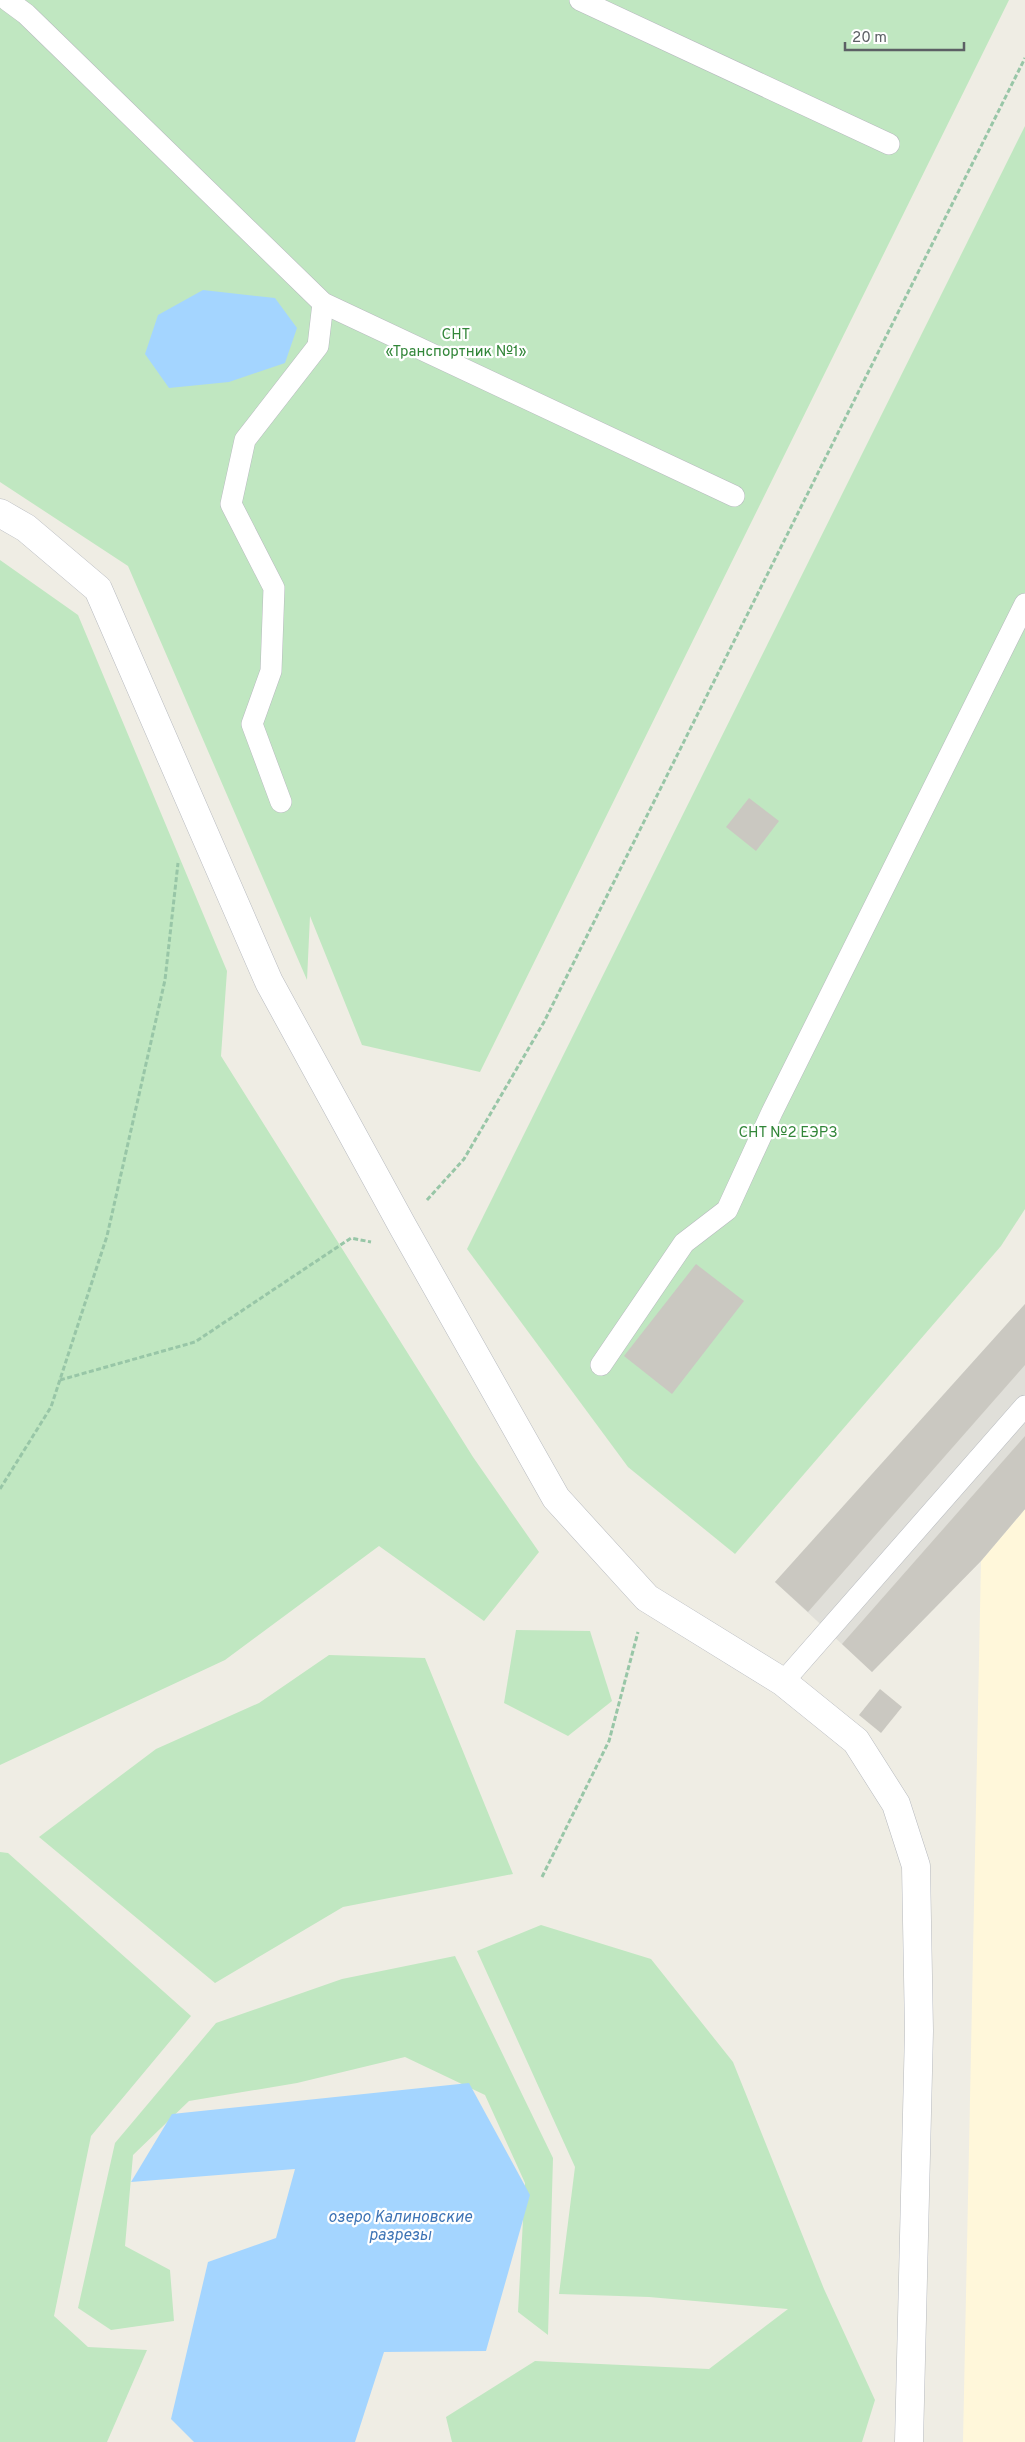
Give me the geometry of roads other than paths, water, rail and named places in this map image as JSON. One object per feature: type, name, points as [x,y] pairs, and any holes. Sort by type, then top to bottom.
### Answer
[{"type":"street","points":[[0,513],[26,528],[98,589],[269,982],[409,1238],[556,1498],[647,1598],[783,1682],[856,1742],[896,1804],[916,1866],[919,2031],[909,2442]]},
{"type":"lane","points":[[7,0],[26,14],[323,303],[734,496]]},
{"type":"lane","points":[[580,0],[889,144]]},
{"type":"lane","points":[[281,802],[252,724],[271,671],[274,588],[231,504],[245,440],[318,346],[323,303]]},
{"type":"lane","points":[[602,1365],[684,1243],[727,1210],[772,1112],[1025,604]]},
{"type":"lane","points":[[783,1682],[1025,1406]]},
{"type":"water","points":[[203,290],[275,298],[297,328],[285,363],[229,382],[169,388],[145,354],[158,315]]},
{"type":"water","name":"озеро Калиновские разрезы","points":[[469,2083],[530,2195],[486,2351],[384,2352],[355,2442],[194,2442],[171,2419],[208,2262],[276,2238],[295,2169],[131,2182],[172,2114]]},
{"type":"park label","name":"СНТ «Транспортник №1»","points":[[456,344]]},
{"type":"park label","name":"СНТ №2 ЕЭРЗ","points":[[788,1133]]}]
